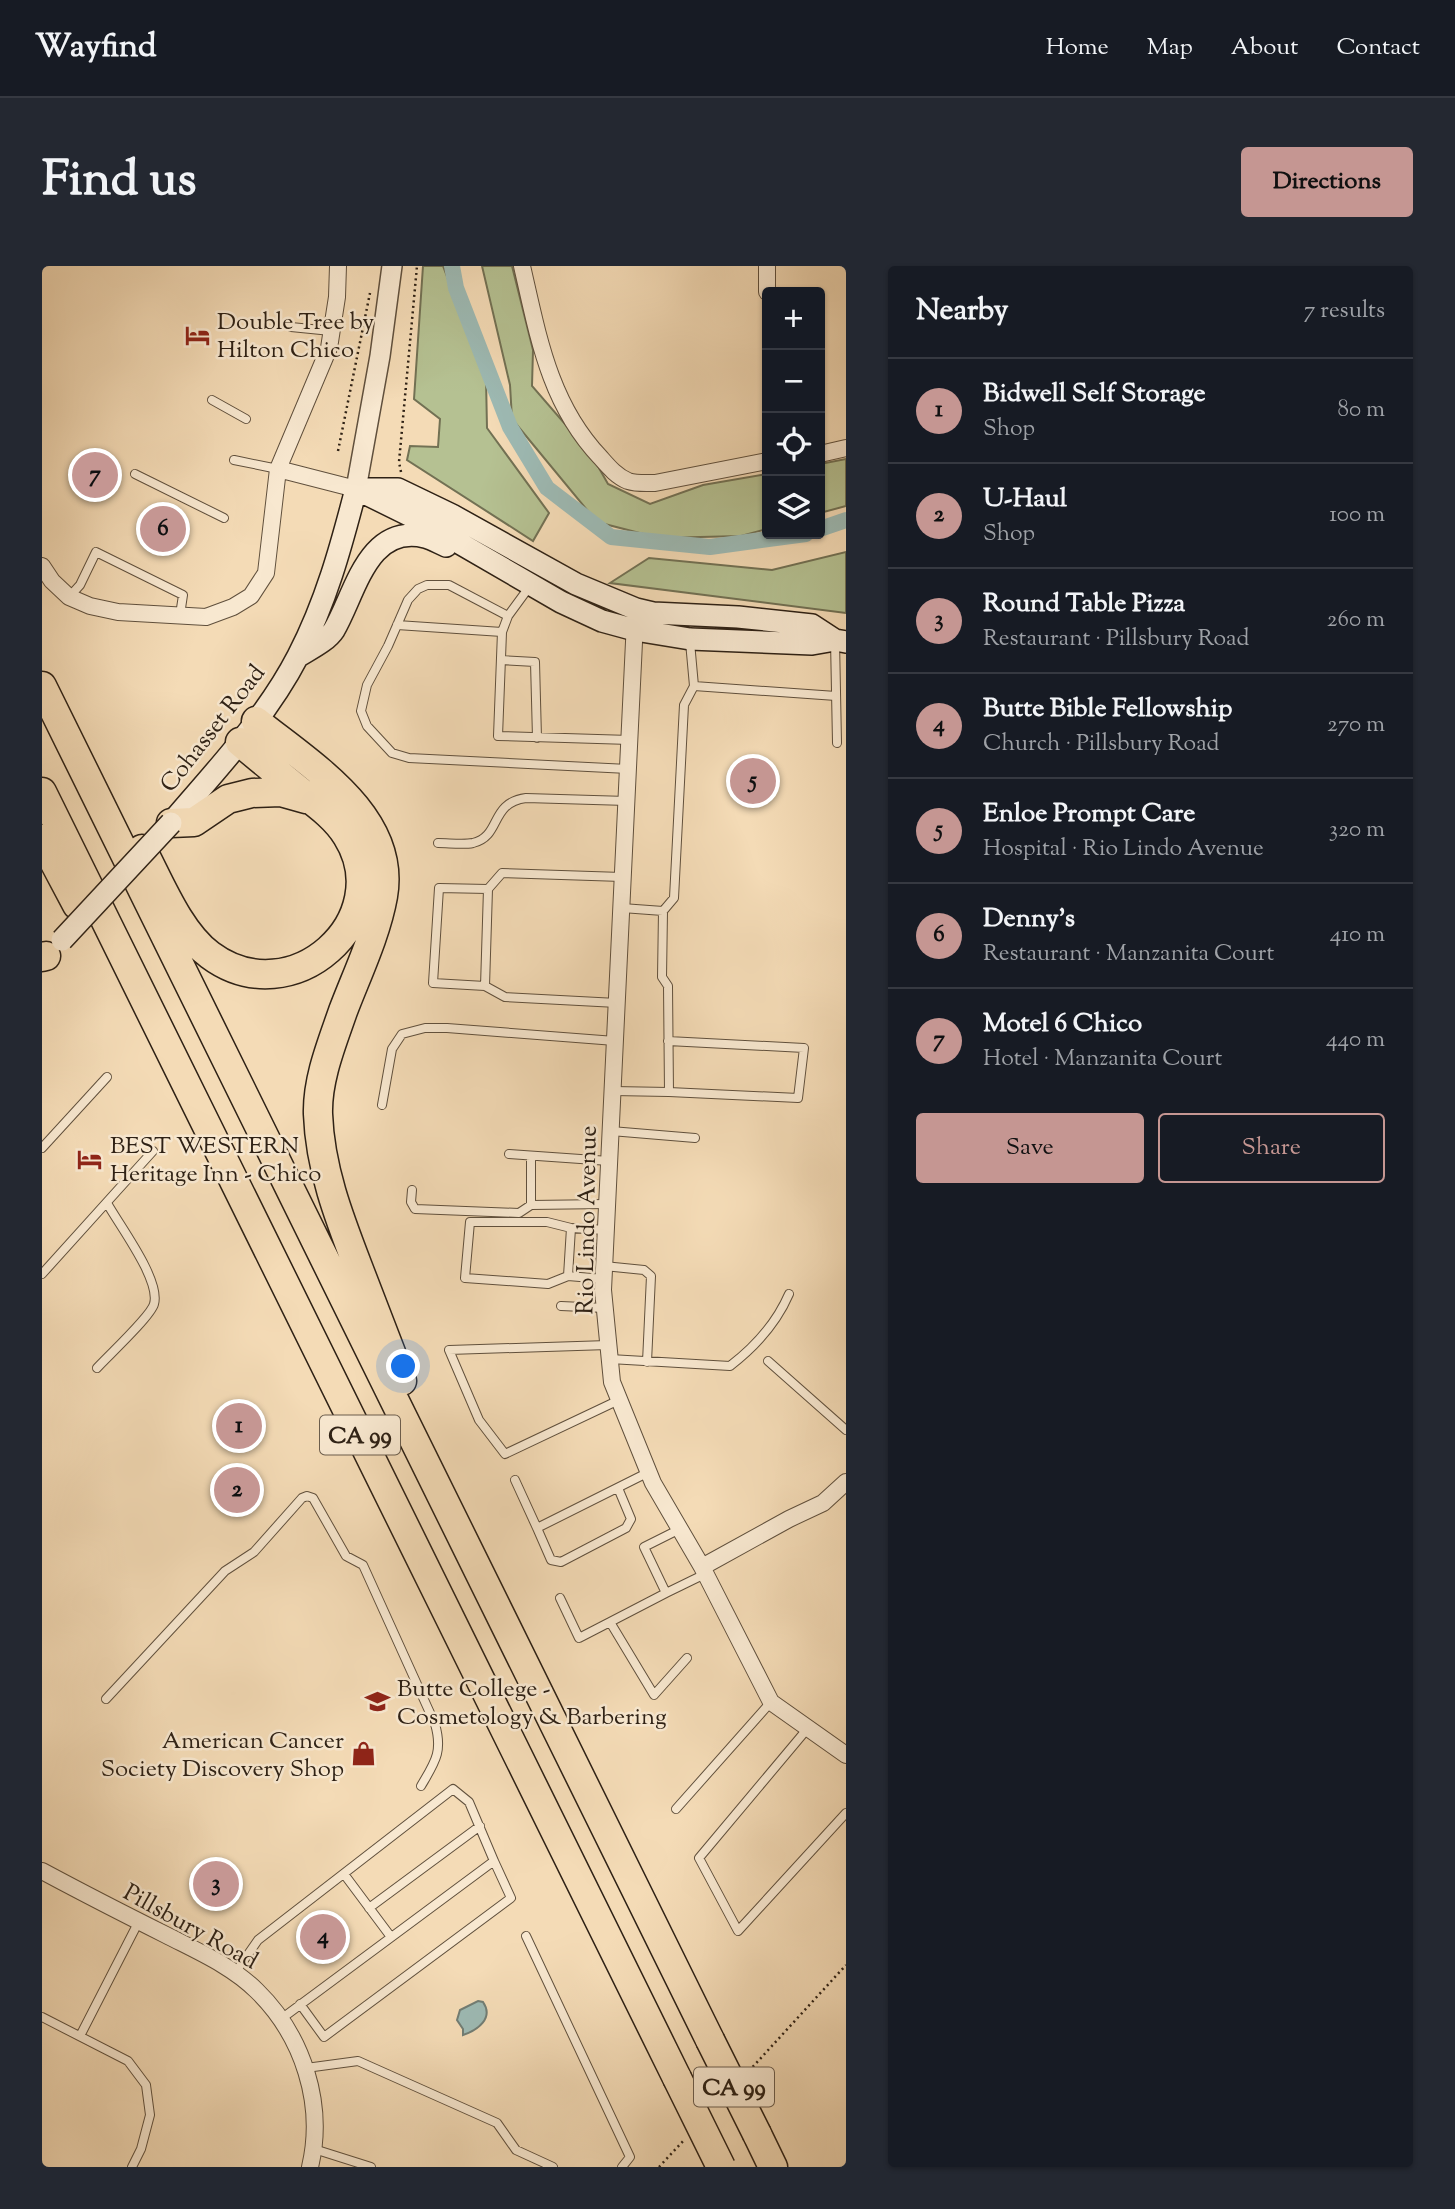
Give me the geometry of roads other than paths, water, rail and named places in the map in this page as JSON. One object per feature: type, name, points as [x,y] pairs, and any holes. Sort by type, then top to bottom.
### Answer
[{"type":"highway","points":[[44,691],[74,724],[186,929],[209,954],[233,968],[259,975],[274,975],[305,967],[327,952],[343,934],[357,908],[360,880],[356,853],[347,835],[248,732]]},
{"type":"highway","name":"CA 99","points":[[44,691],[774,2167]]},
{"type":"highway","points":[[248,732],[329,780],[358,807],[374,835],[385,866],[383,895],[375,925],[334,1037],[323,1075],[318,1112],[325,1172],[340,1220],[416,1418],[415,1444]]},
{"type":"highway","name":"CA 99","points":[[42,792],[721,2167]]},
{"type":"highway","points":[[171,823],[194,822],[228,799],[252,793],[281,792],[312,801]]},
{"type":"highway","points":[[42,839],[180,1098],[212,1139]]},
{"type":"main road","points":[[356,489],[423,522],[585,614],[636,620],[812,625],[841,641]]},
{"type":"main road","points":[[356,489],[398,489],[452,515],[636,620],[690,639],[811,644],[841,641]]},
{"type":"main road","name":"Cohasset Road","points":[[48,953],[171,823],[248,732],[298,658],[335,568],[356,489]]},
{"type":"main road","points":[[298,658],[333,633],[368,560],[379,548],[393,540],[408,536],[425,537],[468,556],[493,562]]},
{"type":"street","points":[[42,566],[69,597],[90,606],[118,612],[206,617],[233,607],[251,596],[266,573],[278,469],[323,363],[331,331],[338,266]]},
{"type":"street","points":[[278,469],[356,489],[380,356],[392,266]]},
{"type":"street","points":[[522,266],[553,385],[590,446],[617,475],[638,483],[655,483],[762,462]]},
{"type":"street","points":[[767,266],[767,287]]},
{"type":"street","points":[[825,453],[846,447]]},
{"type":"street","name":"Rio Lindo Avenue","points":[[636,620],[604,1273],[604,1308],[612,1382],[649,1472],[704,1570],[771,1703],[846,1755]]},
{"type":"street","points":[[704,1570],[789,1519],[823,1503],[845,1484]]},
{"type":"street","name":"Pillsbury Road","points":[[42,1871],[234,1973],[256,1990],[281,2019],[306,2068],[314,2111],[314,2149],[310,2167]]},
{"type":"lane","points":[[291,327],[331,331]]},
{"type":"lane","points":[[212,400],[246,419]]},
{"type":"lane","points":[[234,460],[278,469]]},
{"type":"lane","points":[[135,474],[224,518]]},
{"type":"lane","points":[[69,597],[80,585],[96,552],[183,595],[180,615]]},
{"type":"lane","points":[[508,616],[449,585],[428,585],[418,589],[408,600],[367,685],[361,711],[367,726],[393,754],[409,758],[628,769]]},
{"type":"lane","points":[[530,585],[508,616],[502,632],[498,736],[630,740]]},
{"type":"lane","points":[[397,625],[502,632]]},
{"type":"lane","points":[[669,1092],[668,986],[662,977],[663,911],[674,898],[684,705],[695,686],[690,639]]},
{"type":"lane","points":[[837,743],[836,696],[841,641]]},
{"type":"lane","points":[[501,660],[535,662],[537,738]]},
{"type":"lane","points":[[695,686],[836,696]]},
{"type":"lane","points":[[836,725],[846,726]]},
{"type":"lane","points":[[438,843],[472,843],[483,838],[492,830],[506,803],[515,799],[627,801]]},
{"type":"lane","points":[[485,986],[488,889],[502,873],[623,877]]},
{"type":"lane","points":[[488,889],[439,888],[433,983],[485,986],[505,997],[617,1003]]},
{"type":"lane","points":[[621,908],[663,911]]},
{"type":"lane","points":[[382,1105],[392,1049],[402,1034],[425,1028],[447,1028],[615,1041]]},
{"type":"lane","points":[[613,1091],[798,1098],[804,1048],[668,1041]]},
{"type":"lane","points":[[42,1148],[107,1077]]},
{"type":"lane","points":[[611,1131],[695,1138]]},
{"type":"lane","points":[[42,1274],[153,1151]]},
{"type":"lane","points":[[509,1154],[609,1161]]},
{"type":"lane","points":[[530,1156],[531,1205]]},
{"type":"lane","points":[[412,1190],[411,1202],[415,1209],[606,1230]]},
{"type":"lane","points":[[97,1368],[154,1307],[156,1292],[150,1276],[107,1203]]},
{"type":"lane","points":[[607,1204],[531,1205],[504,1218],[470,1222],[465,1278],[548,1283],[568,1276],[644,1270],[651,1276],[647,1362]]},
{"type":"lane","points":[[568,1276],[571,1228]]},
{"type":"lane","points":[[619,1400],[505,1454],[479,1420],[449,1350],[609,1352],[647,1362],[730,1366],[765,1335],[780,1315],[789,1294]]},
{"type":"lane","points":[[561,1306],[604,1308]]},
{"type":"lane","points":[[768,1361],[846,1430]]},
{"type":"lane","points":[[537,1528],[649,1472]]},
{"type":"lane","points":[[514,1480],[551,1560],[561,1562],[626,1528],[631,1519],[618,1488]]},
{"type":"lane","points":[[106,1699],[225,1570],[254,1552],[302,1498],[307,1496],[313,1498],[346,1556],[363,1565],[435,1724],[439,1740],[438,1756],[421,1786]]},
{"type":"lane","points":[[666,1593],[644,1547],[680,1529]]},
{"type":"lane","points":[[560,1598],[579,1638],[704,1570]]},
{"type":"lane","points":[[610,1622],[654,1695],[687,1658]]},
{"type":"lane","points":[[676,1810],[771,1703]]},
{"type":"lane","points":[[808,1728],[699,1858],[738,1931],[846,1813]]},
{"type":"lane","points":[[234,1973],[258,1940],[453,1789],[469,1802],[511,1898],[324,2037],[300,2004]]},
{"type":"lane","points":[[369,1908],[480,1826]]},
{"type":"lane","points":[[281,2019],[494,1861]]},
{"type":"lane","points":[[344,1874],[391,1937]]},
{"type":"lane","points":[[79,2036],[139,1922]]},
{"type":"lane","points":[[526,1936],[630,2157],[622,2167]]},
{"type":"lane","points":[[42,2017],[128,2061],[146,2085],[150,2115],[141,2149],[132,2167]]},
{"type":"lane","points":[[306,2068],[358,2061],[497,2123],[516,2150],[553,2167]]},
{"type":"lane","points":[[314,2149],[371,2167]]},
{"type":"water","points":[[478,2001],[483,2002],[486,2008],[483,2023],[463,2035],[463,2029],[457,2020],[460,2010]]},
{"type":"waterway","points":[[452,266],[456,288],[510,427],[547,488],[611,537],[710,547],[769,539]]},
{"type":"waterway","points":[[825,527],[846,520]]},
{"type":"place","name":"Double Tree by Hilton Chico","points":[[197,335]]},
{"type":"place","name":"Motel 6 Chico","points":[[95,475]]},
{"type":"place","name":"Denny's","points":[[163,529]]},
{"type":"place","name":"Enloe Prompt Care","points":[[753,781]]},
{"type":"place","name":"BEST WESTERN Heritage Inn - Chico","points":[[90,1159]]},
{"type":"place","name":"Bidwell Self Storage","points":[[239,1426]]},
{"type":"place","name":"U-Haul","points":[[237,1490]]},
{"type":"place","name":"Butte College - Cosmetology & Barbering","points":[[377,1702]]},
{"type":"place","name":"American Cancer Society Discovery Shop","points":[[364,1754]]},
{"type":"place","name":"Round Table Pizza","points":[[216,1884]]},
{"type":"place","name":"Butte Bible Fellowship","points":[[323,1937]]}]
